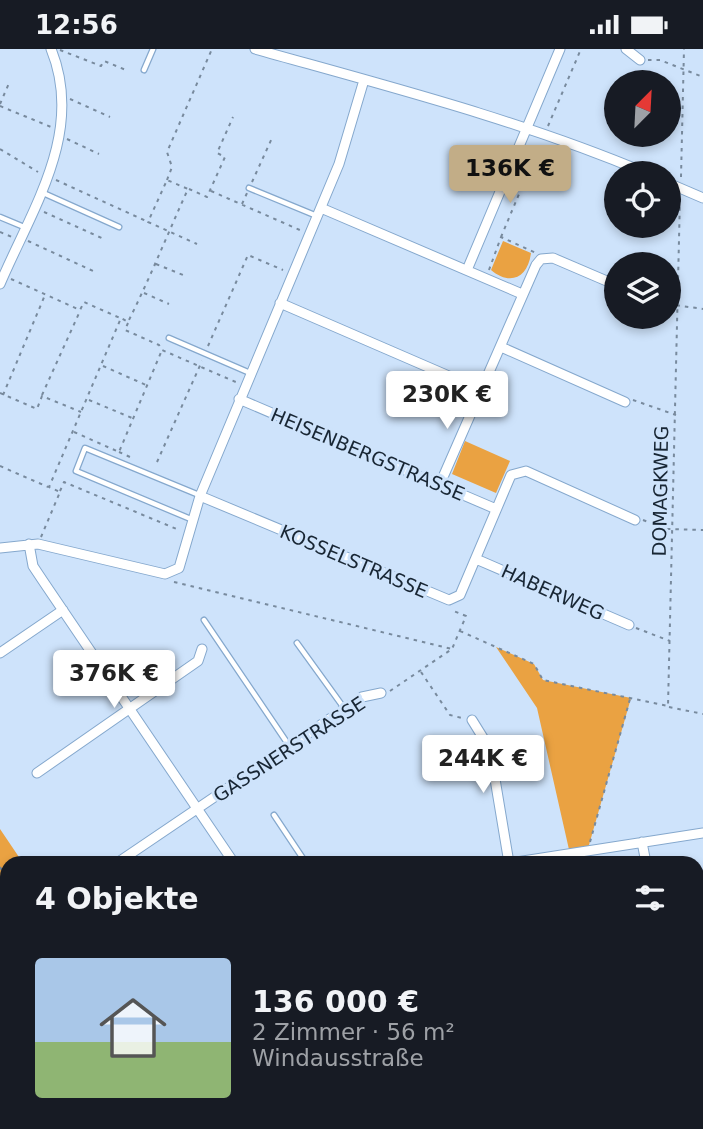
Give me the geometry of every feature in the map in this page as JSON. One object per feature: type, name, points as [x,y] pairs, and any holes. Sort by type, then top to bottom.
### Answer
[{"type":"street","points":[[256,49],[527,128],[614,161]]},
{"type":"street","points":[[467,270],[560,49]]},
{"type":"street","points":[[625,49],[640,60]]},
{"type":"street","points":[[2,279],[47,176],[61,134],[62,96],[52,50]]},
{"type":"street","points":[[0,548],[33,544],[165,574],[179,568],[200,496],[339,164],[364,80]]},
{"type":"street","points":[[681,188],[703,198]]},
{"type":"street","points":[[319,212],[522,294]]},
{"type":"street","points":[[440,484],[522,294],[541,259],[552,258],[604,280]]},
{"type":"street","points":[[280,303],[481,390]]},
{"type":"street","points":[[501,347],[625,402]]},
{"type":"street","name":"HEISENBERGSTRASSE","points":[[239,399],[496,509]]},
{"type":"street","name":"KOSSELSTRASSE","points":[[200,496],[449,600],[460,595],[511,475],[526,471],[635,520]]},
{"type":"street","points":[[33,544],[33,566],[229,856]]},
{"type":"street","name":"HABERWEG","points":[[476,559],[629,625]]},
{"type":"street","points":[[0,653],[63,610]]},
{"type":"street","points":[[37,773],[198,661],[202,649]]},
{"type":"street","name":"GASSNERSTRASSE","points":[[127,856],[291,748],[362,697],[381,694]]},
{"type":"street","points":[[471,720],[490,749],[508,856]]},
{"type":"street","points":[[559,856],[703,833]]},
{"type":"street","points":[[642,842],[645,856]]},
{"type":"lane","points":[[144,70],[153,49]]},
{"type":"lane","points":[[250,188],[319,212]]},
{"type":"lane","points":[[40,192],[119,227]]},
{"type":"lane","points":[[0,217],[25,228]]},
{"type":"lane","points":[[169,338],[250,373]]},
{"type":"lane","points":[[194,520],[76,471],[85,448],[200,496]]},
{"type":"lane","points":[[204,620],[291,748]]},
{"type":"lane","points":[[297,643],[345,709]]},
{"type":"lane","points":[[274,815],[301,856]]},
{"type":"path","points":[[148,222],[173,167],[167,152],[212,49]]},
{"type":"path","name":"DOMAGKWEG","points":[[681,188],[684,49]]},
{"type":"path","points":[[52,50],[64,50],[102,66],[104,61],[126,70]]},
{"type":"path","points":[[640,60],[660,60],[703,77]]},
{"type":"path","points":[[10,81],[0,105],[99,154]]},
{"type":"path","points":[[62,96],[110,117]]},
{"type":"path","points":[[167,180],[207,197],[225,157],[217,153],[233,117]]},
{"type":"path","points":[[242,205],[272,138]]},
{"type":"path","points":[[0,149],[47,176],[197,244]]},
{"type":"path","points":[[125,330],[188,189]]},
{"type":"path","points":[[210,191],[310,235]]},
{"type":"path","points":[[34,207],[106,240]]},
{"type":"path","points":[[119,227],[126,212]]},
{"type":"path","points":[[0,232],[93,271]]},
{"type":"path","points":[[494,281],[488,265],[501,237],[535,251],[541,259]]},
{"type":"path","points":[[157,462],[248,255],[293,275]]},
{"type":"path","points":[[155,264],[183,275]]},
{"type":"path","points":[[2,279],[80,310]]},
{"type":"path","points":[[143,293],[169,304]]},
{"type":"path","points":[[46,295],[1,394],[37,408],[84,302],[128,322]]},
{"type":"path","points":[[681,308],[703,309]]},
{"type":"path","points":[[49,487],[121,319]]},
{"type":"path","points":[[117,326],[159,345],[162,350],[245,386]]},
{"type":"path","name":"DOMAGKWEG","points":[[668,706],[678,329]]},
{"type":"path","points":[[73,432],[118,452],[162,350]]},
{"type":"path","points":[[101,365],[147,385]]},
{"type":"path","points":[[42,395],[82,412]]},
{"type":"path","points":[[87,399],[133,419]]},
{"type":"path","points":[[625,402],[638,400],[676,415]]},
{"type":"path","points":[[0,466],[60,492]]},
{"type":"path","points":[[33,544],[64,482],[190,535]]},
{"type":"path","points":[[635,520],[646,520],[674,530],[703,530]]},
{"type":"path","points":[[165,574],[169,580],[452,649]]},
{"type":"path","points":[[381,694],[393,690],[452,649],[466,616],[449,609],[449,600]]},
{"type":"path","points":[[629,625],[671,642]]},
{"type":"path","points":[[460,631],[534,664],[543,680],[703,714]]},
{"type":"path","points":[[420,671],[450,715],[471,720]]},
{"type":"path","points":[[587,852],[631,698]]},
{"type":"shaded area","points":[[503,241],[531,253],[526,268],[517,277],[505,278],[491,270]]},
{"type":"shaded area","points":[[465,441],[510,461],[496,493],[452,474]]},
{"type":"shaded area","points":[[496,647],[534,664],[543,680],[631,698],[587,852],[570,854],[537,708]]},
{"type":"shaded area","points":[[0,829],[18,856],[0,856]]}]
